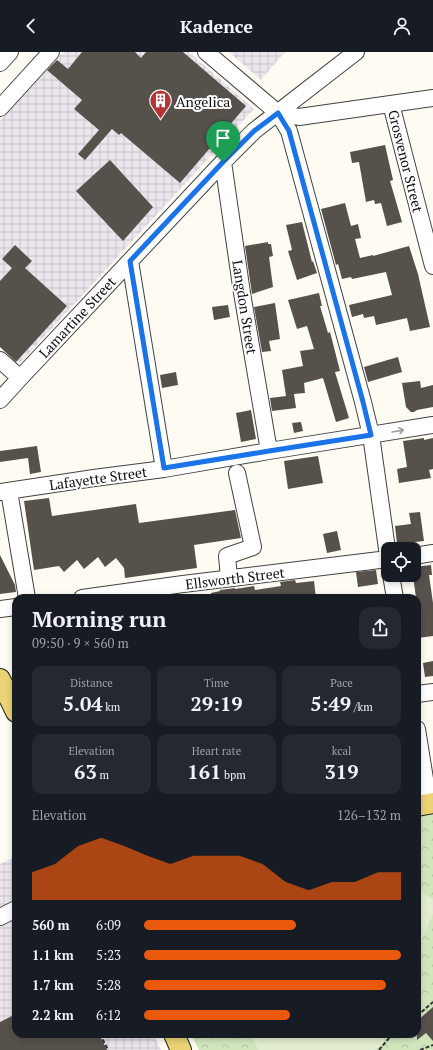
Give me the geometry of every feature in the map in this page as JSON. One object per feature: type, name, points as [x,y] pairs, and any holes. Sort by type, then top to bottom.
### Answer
[{"type":"main road","points":[[0,679],[9,708]]},
{"type":"main road","points":[[176,1038],[182,1050]]},
{"type":"street","points":[[0,63],[10,52]]},
{"type":"street","points":[[0,108],[51,52]]},
{"type":"street","points":[[206,52],[278,113],[289,131],[371,435],[386,542]]},
{"type":"street","name":"Lamartine Street","points":[[0,400],[223,162],[254,131],[356,52]]},
{"type":"street","points":[[278,113],[299,117],[433,98]]},
{"type":"street","name":"Grosvenor Street","points":[[391,104],[433,266]]},
{"type":"street","name":"Langdon Street","points":[[223,162],[242,294],[269,451]]},
{"type":"street","points":[[130,261],[164,468]]},
{"type":"street","points":[[0,360],[20,378]]},
{"type":"street","name":"Lafayette Street","points":[[5,492],[433,425]]},
{"type":"street","points":[[229,578],[227,556],[253,547],[237,473]]},
{"type":"street","points":[[5,492],[26,594]]},
{"type":"street","points":[[421,555],[433,553]]},
{"type":"street","name":"Ellsworth Street","points":[[144,594],[175,592],[229,578],[381,560]]},
{"type":"street","points":[[392,582],[394,594]]},
{"type":"street","points":[[0,609],[12,608]]},
{"type":"street","points":[[421,694],[433,692]]},
{"type":"street","points":[[421,762],[426,805]]},
{"type":"street","points":[[0,917],[12,911]]},
{"type":"path","points":[[421,1012],[433,1002]]},
{"type":"path","points":[[102,1038],[108,1050]]},
{"type":"path","points":[[380,1050],[389,1038]]},
{"type":"path","points":[[420,1050],[433,1045]]},
{"type":"shaded area","points":[[63,52],[189,52],[254,109],[20,363],[0,346],[0,121]]},
{"type":"shaded area","points":[[229,52],[285,52],[261,80]]},
{"type":"shaded area","points":[[12,858],[12,1038],[155,1038],[161,1050],[0,1050],[0,864]]},
{"type":"green space","points":[[433,814],[433,1050],[199,1050],[193,1038],[421,1038],[421,816]]},
{"type":"green space","points":[[421,892],[433,899],[433,914],[421,941]]},
{"type":"green space","points":[[252,1038],[383,1038],[385,1043],[375,1050],[259,1050]]},
{"type":"building","name":"Angelica","points":[[82,52],[135,52],[141,58],[146,52],[183,52],[246,106],[180,183],[121,133],[119,135],[112,129],[85,160],[78,154],[99,130],[74,109],[82,100],[47,70],[57,60],[68,69]]},
{"type":"building","points":[[385,145],[393,180],[390,181],[402,222],[387,226],[381,203],[375,204],[374,200],[366,202],[359,162],[352,163],[350,152]]},
{"type":"building","points":[[110,160],[153,207],[123,241],[76,191]]},
{"type":"building","points":[[345,203],[351,226],[358,224],[361,238],[355,239],[360,258],[409,246],[418,274],[430,327],[410,331],[407,318],[376,325],[374,316],[364,318],[363,314],[352,317],[349,305],[392,295],[386,272],[352,279],[351,277],[342,279],[338,264],[336,265],[321,209]]},
{"type":"building","points":[[302,222],[312,262],[313,261],[317,273],[297,280],[288,251],[292,250],[286,225]]},
{"type":"building","points":[[268,242],[268,244],[271,244],[273,256],[269,257],[273,287],[252,294],[245,246]]},
{"type":"building","points":[[15,245],[32,261],[25,268],[67,306],[16,362],[0,347],[0,281],[12,268],[2,259]]},
{"type":"building","points":[[319,293],[322,306],[320,306],[328,333],[330,332],[340,371],[335,372],[349,418],[336,422],[323,378],[304,383],[305,393],[294,394],[296,408],[272,411],[270,398],[286,396],[282,370],[303,366],[300,351],[314,349],[307,326],[297,329],[288,300]]},
{"type":"building","points":[[275,303],[280,339],[269,341],[271,351],[262,352],[254,307]]},
{"type":"building","points":[[228,305],[230,317],[214,320],[212,307]]},
{"type":"building","points":[[398,357],[402,372],[368,382],[364,367]]},
{"type":"building","points":[[176,372],[178,385],[162,388],[160,375]]},
{"type":"building","points":[[420,381],[421,388],[433,385],[433,407],[411,412],[406,407],[402,383]]},
{"type":"building","points":[[251,410],[256,439],[241,442],[236,413]]},
{"type":"building","points":[[301,422],[303,431],[294,433],[292,423]]},
{"type":"building","points":[[424,438],[424,440],[433,438],[433,469],[429,470],[431,478],[399,483],[397,469],[407,467],[403,441]]},
{"type":"building","points":[[37,446],[41,472],[30,474],[28,458],[0,462],[0,451]]},
{"type":"building","points":[[318,456],[323,483],[288,489],[284,461]]},
{"type":"building","points":[[49,498],[52,516],[136,504],[139,523],[235,510],[241,538],[194,545],[197,568],[125,578],[124,568],[116,558],[105,567],[98,557],[84,569],[77,560],[64,572],[59,566],[34,570],[24,501]]},
{"type":"building","points":[[420,512],[424,541],[397,542],[395,526],[411,524],[409,513]]},
{"type":"building","points":[[337,531],[341,550],[327,553],[323,534]]},
{"type":"building","points":[[0,555],[15,585],[16,592],[0,594]]},
{"type":"building","points":[[431,565],[432,575],[429,575],[433,603],[433,636],[421,638],[421,594],[415,594],[414,582],[421,582],[421,566]]},
{"type":"building","points":[[376,570],[378,584],[358,587],[356,572]]},
{"type":"building","points":[[295,580],[296,583],[314,581],[316,594],[211,594],[220,590],[235,588],[254,586],[255,590],[281,586],[280,582]]},
{"type":"building","points":[[433,661],[433,676],[425,677],[423,663]]},
{"type":"building","points":[[433,1007],[433,1041],[426,1033],[421,1037],[421,1018]]},
{"type":"building","points":[[12,1016],[12,1038],[101,1038],[107,1050],[0,1050],[0,1022]]},
{"type":"place","name":"Angelica","points":[[161,120]]},
{"type":"route","points":[[278,113],[289,131],[371,435],[164,468],[130,261],[223,162],[254,131],[278,113]]}]
